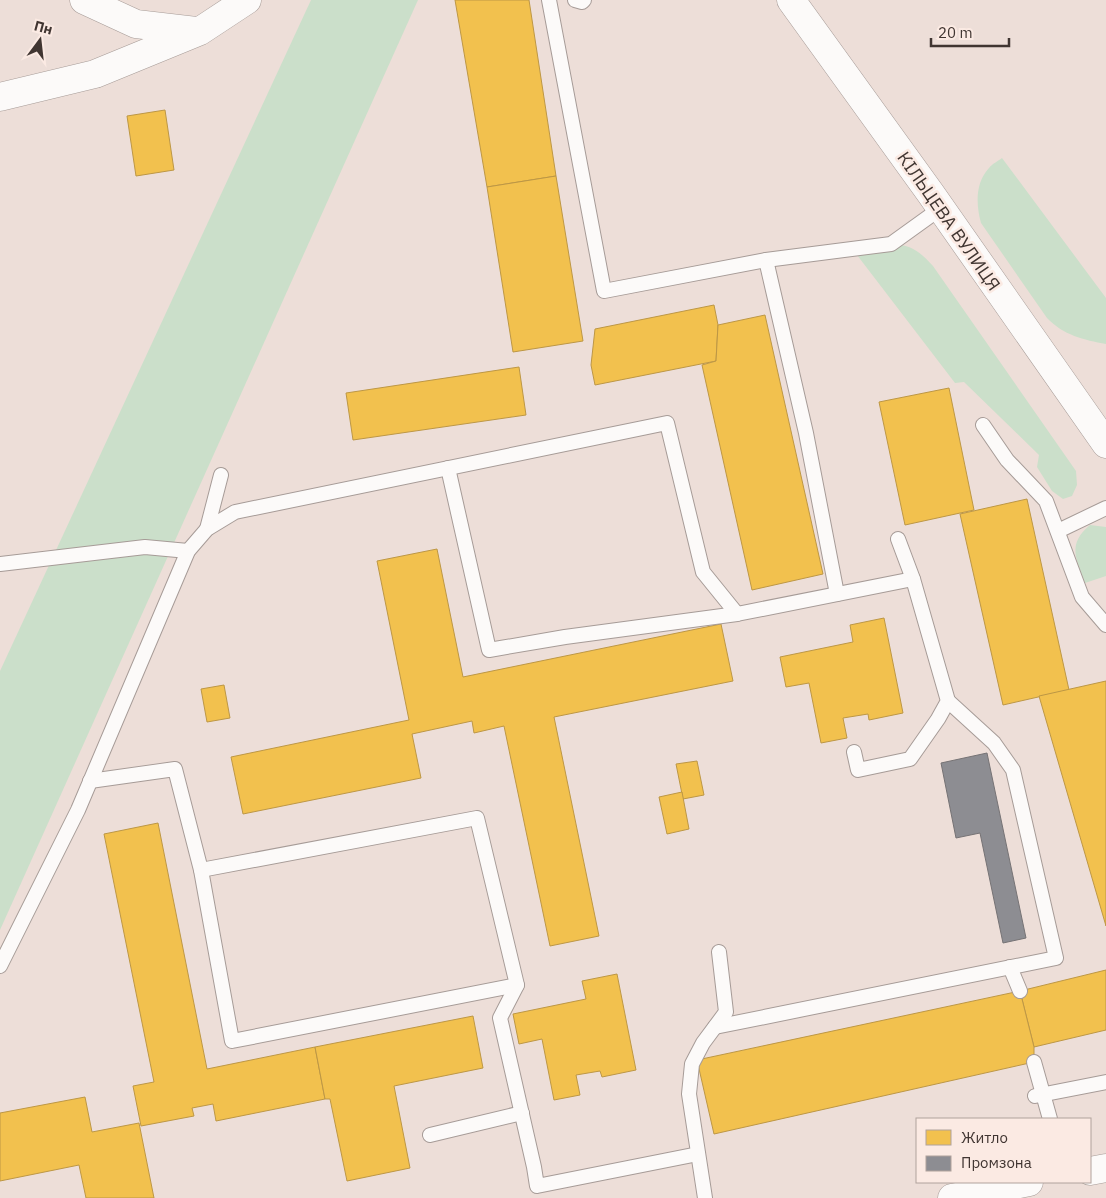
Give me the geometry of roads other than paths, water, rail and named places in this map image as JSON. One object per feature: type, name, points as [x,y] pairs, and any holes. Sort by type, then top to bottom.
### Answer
[{"type":"main road","points":[[84,0],[136,24],[200,31]]},
{"type":"main road","points":[[0,96],[95,74],[200,31],[246,0]]},
{"type":"main road","name":"КІЛЬЦЕВА ВУЛИЦЯ","points":[[790,0],[941,208],[1106,444]]},
{"type":"main road","points":[[1091,1171],[1106,1168]]},
{"type":"main road","points":[[961,1197],[1024,1183]]},
{"type":"lane","points":[[550,0],[604,291],[766,260],[891,244],[941,208]]},
{"type":"lane","points":[[575,0],[582,2],[584,0]]},
{"type":"lane","points":[[766,260],[806,433],[837,594]]},
{"type":"lane","points":[[0,966],[78,810],[188,551],[207,529],[235,512],[667,423],[703,572],[737,614]]},
{"type":"lane","points":[[982,426],[1007,460],[1046,501],[1082,597],[1106,625]]},
{"type":"lane","points":[[448,468],[489,650],[565,637],[737,614],[913,579]]},
{"type":"lane","points":[[207,529],[221,475]]},
{"type":"lane","points":[[1058,531],[1106,508]]},
{"type":"lane","points":[[715,1027],[1056,958],[1013,770],[994,743],[948,702],[913,579],[898,539]]},
{"type":"lane","points":[[0,564],[145,548],[188,551]]},
{"type":"lane","points":[[854,752],[858,770],[910,759],[948,702]]},
{"type":"lane","points":[[90,781],[175,769],[201,870],[232,1041],[517,985]]},
{"type":"lane","points":[[201,870],[478,818],[517,985],[500,1018],[537,1186],[698,1154]]},
{"type":"lane","points":[[705,1198],[689,1094],[692,1064],[703,1043],[726,1012],[720,952]]},
{"type":"lane","points":[[1010,967],[1020,990]]},
{"type":"lane","points":[[1034,1062],[1040,1095],[1050,1118]]},
{"type":"lane","points":[[1040,1095],[1106,1082]]},
{"type":"lane","points":[[430,1135],[522,1113]]}]
